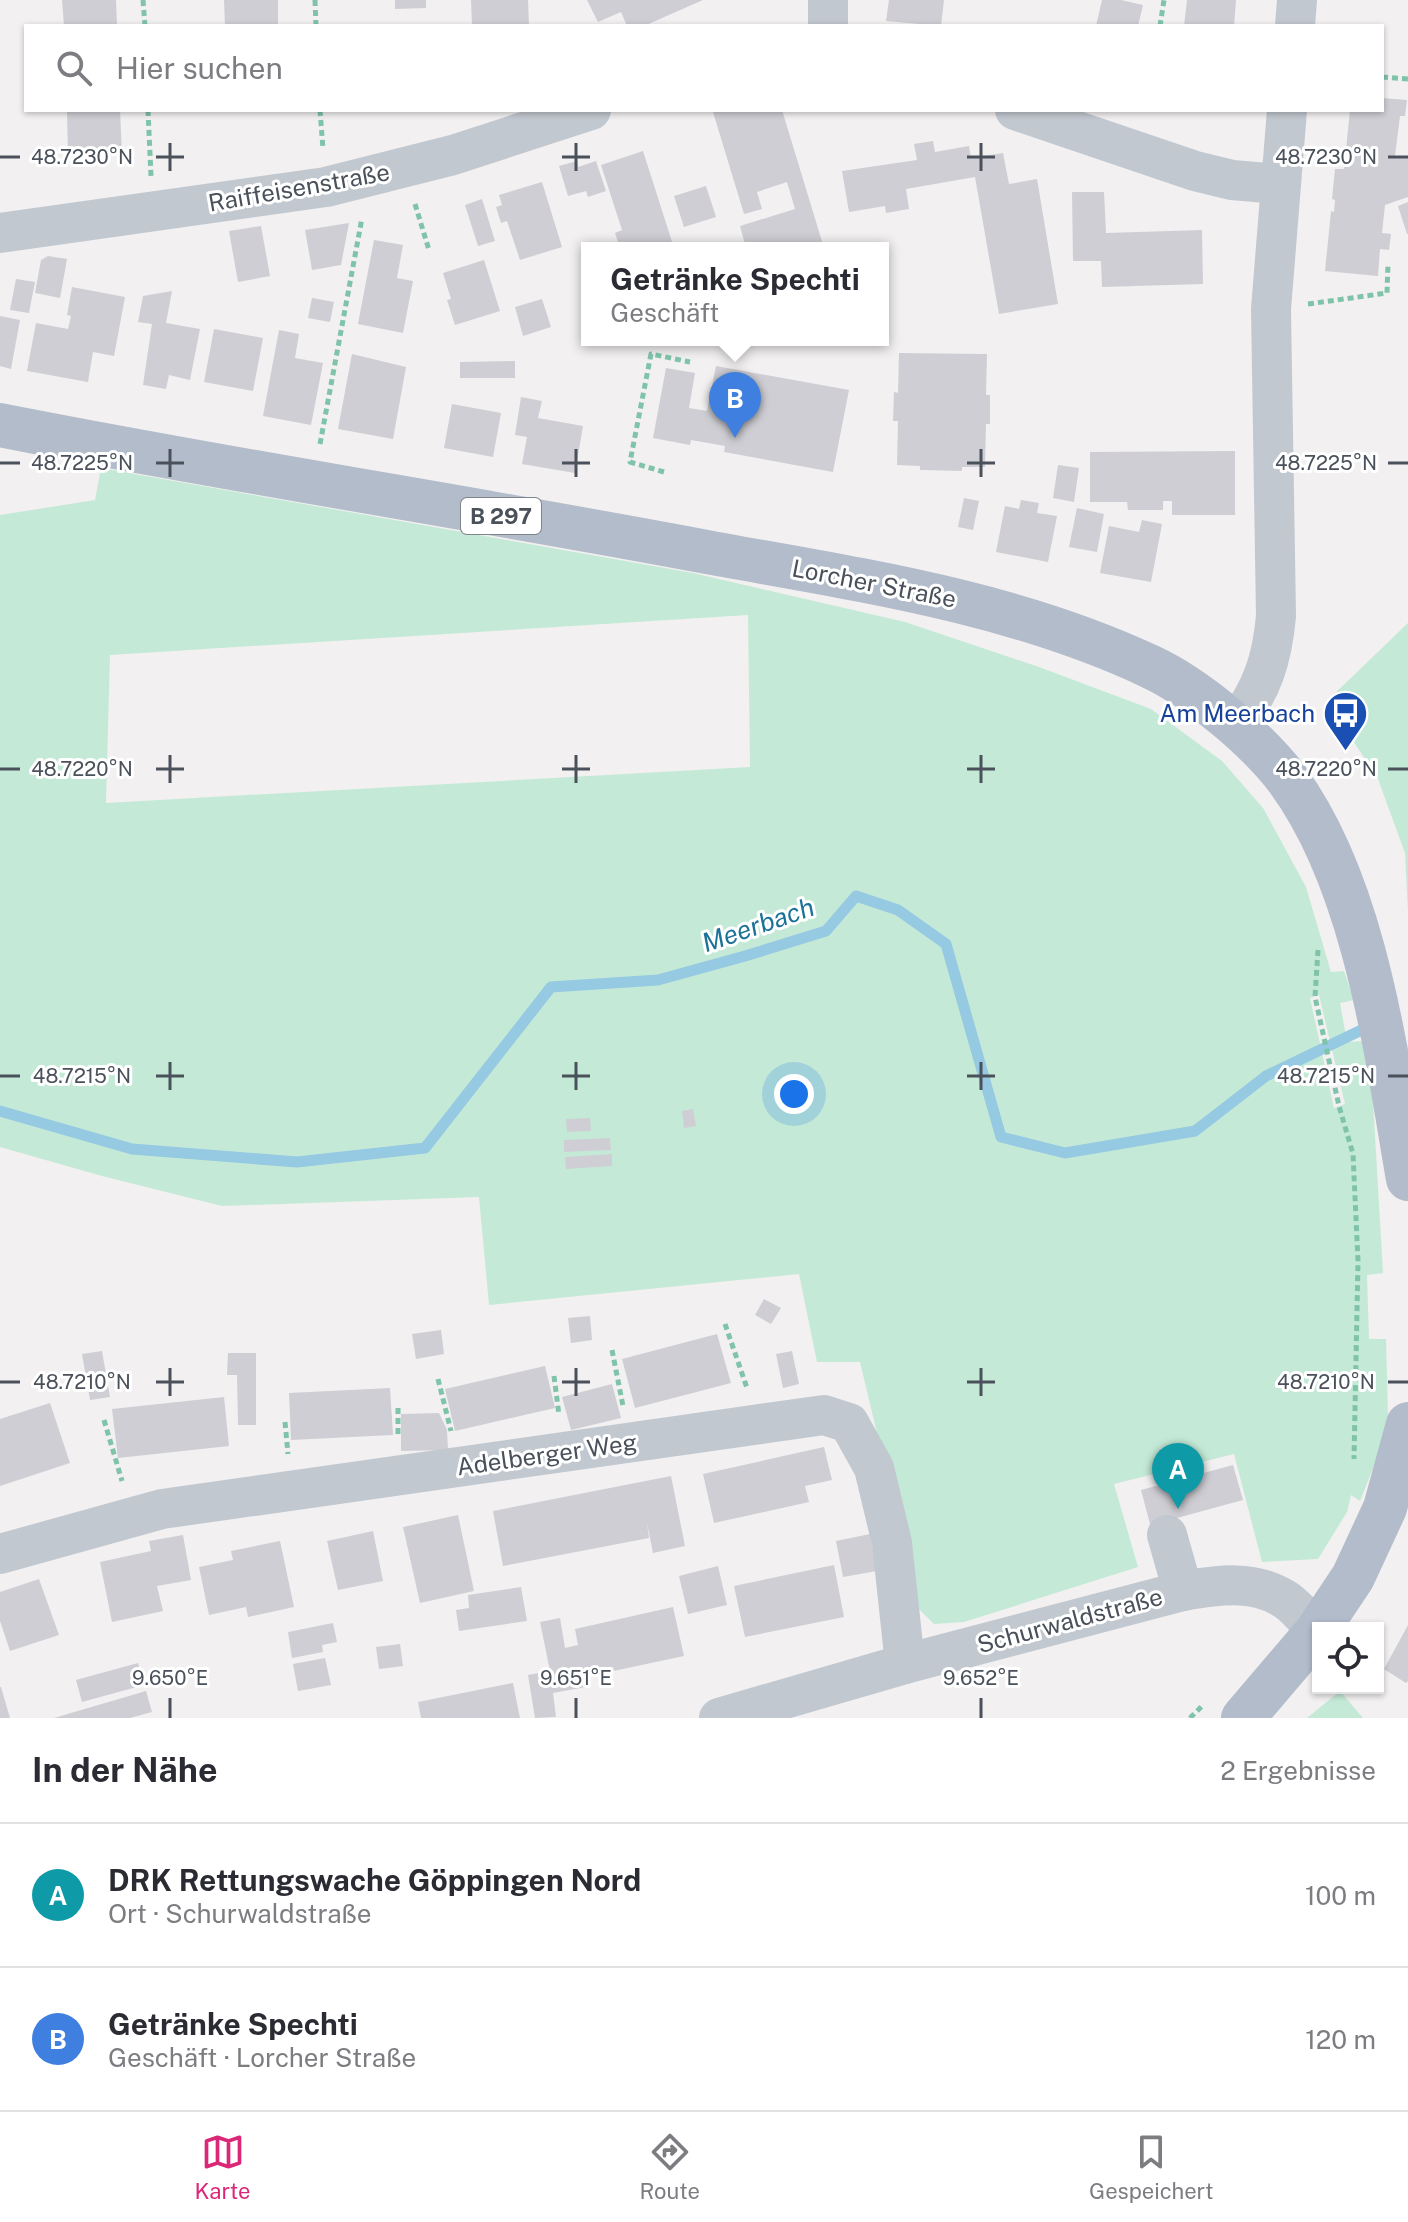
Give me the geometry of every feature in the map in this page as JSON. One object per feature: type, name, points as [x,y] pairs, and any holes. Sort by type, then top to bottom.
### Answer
[{"type":"main road","name":"Lorcher Straße","points":[[0,425],[922,592],[1008,614],[1083,638],[1154,668],[1189,688],[1235,726],[1286,778],[1313,821],[1343,883],[1365,959],[1408,1179]]},
{"type":"main road","points":[[1323,1622],[1353,1577],[1385,1508],[1408,1424]]},
{"type":"main road","points":[[1243,1718],[1312,1637]]},
{"type":"street","points":[[828,0],[828,24]]},
{"type":"street","points":[[1295,24],[1297,0]]},
{"type":"street","name":"Raiffeisenstraße","points":[[0,233],[326,187],[387,173],[585,112]]},
{"type":"street","points":[[1021,112],[1195,171],[1232,180],[1280,184]]},
{"type":"street","points":[[1235,726],[1256,698],[1269,665],[1276,616],[1271,309],[1287,112]]},
{"type":"street","name":"Adelberger Weg","points":[[0,1554],[162,1509],[824,1415],[849,1423],[874,1468],[892,1543],[905,1664]]},
{"type":"street","points":[[1167,1535],[1183,1591]]},
{"type":"street","name":"Schurwaldstraße","points":[[719,1718],[905,1664],[1183,1591],[1226,1584],[1255,1587],[1286,1600],[1312,1624]]},
{"type":"path","points":[[143,0],[145,24]]},
{"type":"path","points":[[315,0],[316,24]]},
{"type":"path","points":[[1160,24],[1164,0]]},
{"type":"path","points":[[1384,77],[1408,79]]},
{"type":"path","points":[[148,112],[153,213]]},
{"type":"path","points":[[387,173],[429,250]]},
{"type":"path","points":[[313,484],[387,173]]},
{"type":"path","points":[[1271,309],[1387,293],[1388,264]]},
{"type":"path","points":[[664,472],[630,462],[651,354],[690,362]]},
{"type":"path","points":[[1316,971],[1315,997],[1353,1154],[1358,1261],[1354,1454]]},
{"type":"path","points":[[725,1324],[746,1383],[754,1425]]},
{"type":"path","points":[[612,1350],[629,1443]]},
{"type":"path","points":[[438,1379],[455,1443],[455,1467]]},
{"type":"path","points":[[104,1420],[132,1517]]},
{"type":"green space","points":[[101,468],[693,573],[905,622],[1151,709],[1222,761],[1263,808],[1306,887],[1331,972],[1344,971],[1354,1000],[1340,1003],[1347,1042],[1362,1041],[1373,1101],[1383,1273],[1367,1275],[1369,1339],[1386,1339],[1388,1416],[1381,1448],[1360,1501],[1351,1495],[1347,1512],[1318,1559],[1262,1562],[1234,1454],[1114,1484],[1138,1567],[964,1622],[934,1624],[919,1609],[860,1362],[817,1362],[799,1274],[489,1305],[479,1197],[222,1206],[0,1147],[0,515],[95,500]],"holes":[[[748,615],[750,767],[106,803],[110,655]],[[1319,995],[1345,1104],[1334,1108],[1310,998]]]},
{"type":"green space","points":[[1408,623],[1408,912],[1405,853],[1378,779],[1327,701]]},
{"type":"green space","points":[[1336,1694],[1343,1694],[1363,1718],[1307,1718]]},
{"type":"building","points":[[62,0],[116,0],[117,24],[64,24]]},
{"type":"building","points":[[224,0],[278,0],[278,24],[225,24]]},
{"type":"building","points":[[395,0],[426,0],[426,8],[395,9]]},
{"type":"building","points":[[471,0],[528,0],[529,24],[472,24]]},
{"type":"building","points":[[587,0],[703,0],[649,24],[626,24],[621,12],[598,22]]},
{"type":"building","points":[[889,0],[944,0],[941,24],[886,21]]},
{"type":"building","points":[[1102,0],[1143,5],[1138,24],[1096,24]]},
{"type":"building","points":[[1187,0],[1236,0],[1234,24],[1184,24]]},
{"type":"building","points":[[1384,98],[1407,100],[1405,116],[1400,116],[1395,156],[1408,157],[1408,197],[1385,205],[1382,233],[1391,234],[1389,250],[1380,249],[1378,276],[1325,271],[1331,211],[1334,212],[1335,169],[1344,169],[1350,112],[1384,112]]},
{"type":"building","points":[[67,112],[120,112],[122,154],[68,155]]},
{"type":"building","points":[[713,112],[783,112],[822,242],[744,242],[740,226],[795,209],[787,182],[757,192],[762,209],[744,214]]},
{"type":"building","points":[[933,141],[935,152],[969,146],[971,158],[1003,153],[1009,184],[1037,179],[1058,304],[999,314],[975,177],[906,189],[909,209],[886,213],[885,206],[849,212],[842,171],[917,160],[914,144]]},
{"type":"building","points":[[643,151],[672,242],[618,242],[615,233],[622,230],[601,165]]},
{"type":"building","points":[[577,161],[578,167],[596,161],[606,191],[588,197],[586,191],[568,196],[559,166]]},
{"type":"building","points":[[542,182],[562,247],[520,260],[507,221],[501,223],[496,207],[502,205],[499,195]]},
{"type":"building","points":[[706,186],[716,217],[684,227],[674,196]]},
{"type":"building","points":[[1072,192],[1104,192],[1106,233],[1202,230],[1203,284],[1102,287],[1101,261],[1073,261]]},
{"type":"building","points":[[482,199],[495,241],[478,246],[465,205]]},
{"type":"building","points":[[1408,202],[1408,234],[1407,234],[1398,206]]},
{"type":"building","points":[[349,223],[341,265],[312,270],[305,230]]},
{"type":"building","points":[[261,226],[270,276],[238,282],[229,231]]},
{"type":"building","points":[[374,240],[403,245],[397,278],[413,281],[403,333],[358,324]]},
{"type":"building","points":[[48,256],[67,259],[60,298],[35,293],[41,260]]},
{"type":"building","points":[[484,260],[500,311],[455,325],[443,273]]},
{"type":"building","points":[[16,279],[35,282],[29,313],[10,310]]},
{"type":"building","points":[[72,287],[125,297],[114,356],[93,352],[88,382],[27,371],[36,323],[68,329]]},
{"type":"building","points":[[172,291],[166,323],[200,329],[190,380],[169,375],[166,389],[143,385],[152,324],[138,322],[143,296]]},
{"type":"building","points":[[312,298],[334,302],[330,322],[308,318]]},
{"type":"building","points":[[542,299],[551,327],[523,336],[515,307]]},
{"type":"building","points":[[0,316],[20,320],[11,369],[0,366]]},
{"type":"building","points":[[214,329],[263,338],[253,391],[204,382]]},
{"type":"building","points":[[279,330],[299,334],[295,358],[323,363],[311,425],[263,416]]},
{"type":"building","points":[[899,353],[987,354],[986,395],[990,395],[990,424],[986,424],[985,467],[962,467],[962,471],[920,470],[920,466],[897,465],[898,421],[893,421],[894,392],[898,393]]},
{"type":"building","points":[[352,354],[406,367],[393,439],[338,429]]},
{"type":"building","points":[[515,361],[515,378],[460,378],[460,362]]},
{"type":"building","points":[[716,366],[849,390],[833,472],[724,452],[725,446],[691,440],[690,445],[653,438],[666,368],[695,373],[689,408],[707,411]]},
{"type":"building","points":[[521,397],[542,401],[538,418],[583,426],[575,473],[522,464],[527,437],[515,435]]},
{"type":"building","points":[[452,404],[501,413],[493,457],[444,448]]},
{"type":"building","points":[[1235,451],[1235,515],[1172,515],[1172,501],[1163,501],[1163,510],[1128,510],[1127,502],[1090,502],[1090,452]]},
{"type":"building","points":[[1058,465],[1079,468],[1074,502],[1053,498]]},
{"type":"building","points":[[964,498],[979,501],[973,530],[958,527]]},
{"type":"building","points":[[1021,500],[1039,503],[1037,513],[1057,516],[1048,562],[996,552],[1005,506],[1019,509]]},
{"type":"building","points":[[1077,508],[1104,514],[1097,552],[1069,547]]},
{"type":"building","points":[[1142,520],[1162,524],[1151,582],[1100,573],[1109,526],[1139,532]]},
{"type":"building","points":[[693,1109],[696,1126],[684,1128],[682,1111]]},
{"type":"building","points":[[590,1118],[591,1131],[567,1132],[566,1119]]},
{"type":"building","points":[[610,1138],[611,1150],[564,1152],[564,1140]]},
{"type":"building","points":[[612,1154],[612,1166],[566,1169],[565,1157]]},
{"type":"building","points":[[764,1299],[781,1308],[771,1324],[755,1315]]},
{"type":"building","points":[[590,1316],[592,1340],[571,1343],[568,1318]]},
{"type":"building","points":[[441,1330],[444,1354],[416,1359],[412,1334]]},
{"type":"building","points":[[717,1334],[731,1383],[635,1408],[622,1359]]},
{"type":"building","points":[[102,1351],[110,1397],[90,1400],[82,1354]]},
{"type":"building","points":[[792,1351],[799,1384],[783,1388],[776,1354]]},
{"type":"building","points":[[228,1353],[256,1353],[256,1425],[238,1425],[237,1375],[227,1375]]},
{"type":"building","points":[[545,1366],[555,1408],[455,1431],[445,1389]]},
{"type":"building","points":[[612,1384],[621,1418],[571,1430],[562,1397]]},
{"type":"building","points":[[390,1388],[393,1435],[291,1440],[289,1393]]},
{"type":"building","points":[[224,1397],[229,1446],[118,1458],[112,1409]]},
{"type":"building","points":[[50,1403],[70,1463],[0,1486],[0,1419]]},
{"type":"building","points":[[439,1413],[447,1430],[448,1450],[401,1451],[401,1414]]},
{"type":"building","points":[[824,1447],[832,1480],[805,1486],[809,1502],[714,1523],[703,1474]]},
{"type":"building","points":[[1233,1465],[1243,1500],[1177,1518],[1181,1531],[1154,1539],[1141,1490]]},
{"type":"building","points":[[671,1476],[685,1546],[653,1553],[647,1523],[649,1538],[503,1566],[493,1511]]},
{"type":"building","points":[[458,1515],[474,1591],[420,1603],[403,1527]]},
{"type":"building","points":[[373,1531],[383,1581],[338,1590],[327,1541]]},
{"type":"building","points":[[870,1534],[877,1571],[843,1577],[836,1541]]},
{"type":"building","points":[[183,1535],[191,1580],[157,1586],[163,1611],[112,1622],[100,1562],[151,1551],[149,1541]]},
{"type":"building","points":[[280,1541],[294,1607],[248,1617],[246,1607],[209,1615],[199,1567],[233,1560],[231,1551]]},
{"type":"building","points":[[834,1565],[844,1617],[745,1637],[734,1586]]},
{"type":"building","points":[[718,1566],[727,1605],[688,1614],[679,1576]]},
{"type":"building","points":[[39,1579],[59,1635],[10,1651],[0,1621],[0,1592]]},
{"type":"building","points":[[521,1587],[527,1621],[459,1631],[456,1610],[469,1608],[468,1595]]},
{"type":"building","points":[[673,1607],[684,1656],[585,1677],[586,1687],[553,1693],[556,1717],[535,1718],[528,1675],[550,1671],[540,1622],[560,1618],[565,1648],[578,1645],[575,1629]]},
{"type":"building","points":[[333,1623],[337,1642],[322,1645],[323,1652],[292,1658],[288,1632]]},
{"type":"building","points":[[1408,1625],[1408,1681],[1406,1683],[1384,1669]]},
{"type":"building","points":[[400,1644],[403,1666],[379,1669],[376,1647]]},
{"type":"building","points":[[325,1658],[331,1685],[298,1691],[293,1664]]},
{"type":"building","points":[[138,1663],[144,1685],[82,1702],[76,1680]]},
{"type":"building","points":[[513,1683],[520,1718],[421,1718],[418,1702]]},
{"type":"building","points":[[1,1687],[10,1718],[0,1718]]},
{"type":"building","points":[[146,1691],[152,1712],[130,1718],[54,1718]]},
{"type":"waterway","name":"Meerbach","points":[[0,1111],[132,1149],[297,1162],[425,1148],[551,987],[658,980],[745,956],[826,931],[856,896],[898,910],[946,944],[1001,1137],[1065,1153],[1195,1131],[1266,1076],[1374,1024]]},
{"type":"place","name":"Getränke Spechti","points":[[735,438]]},
{"type":"place","name":"Am Meerbach","points":[[1346,753]]},
{"type":"place","name":"DRK Rettungswache Göppingen Nord","points":[[1178,1509]]}]
